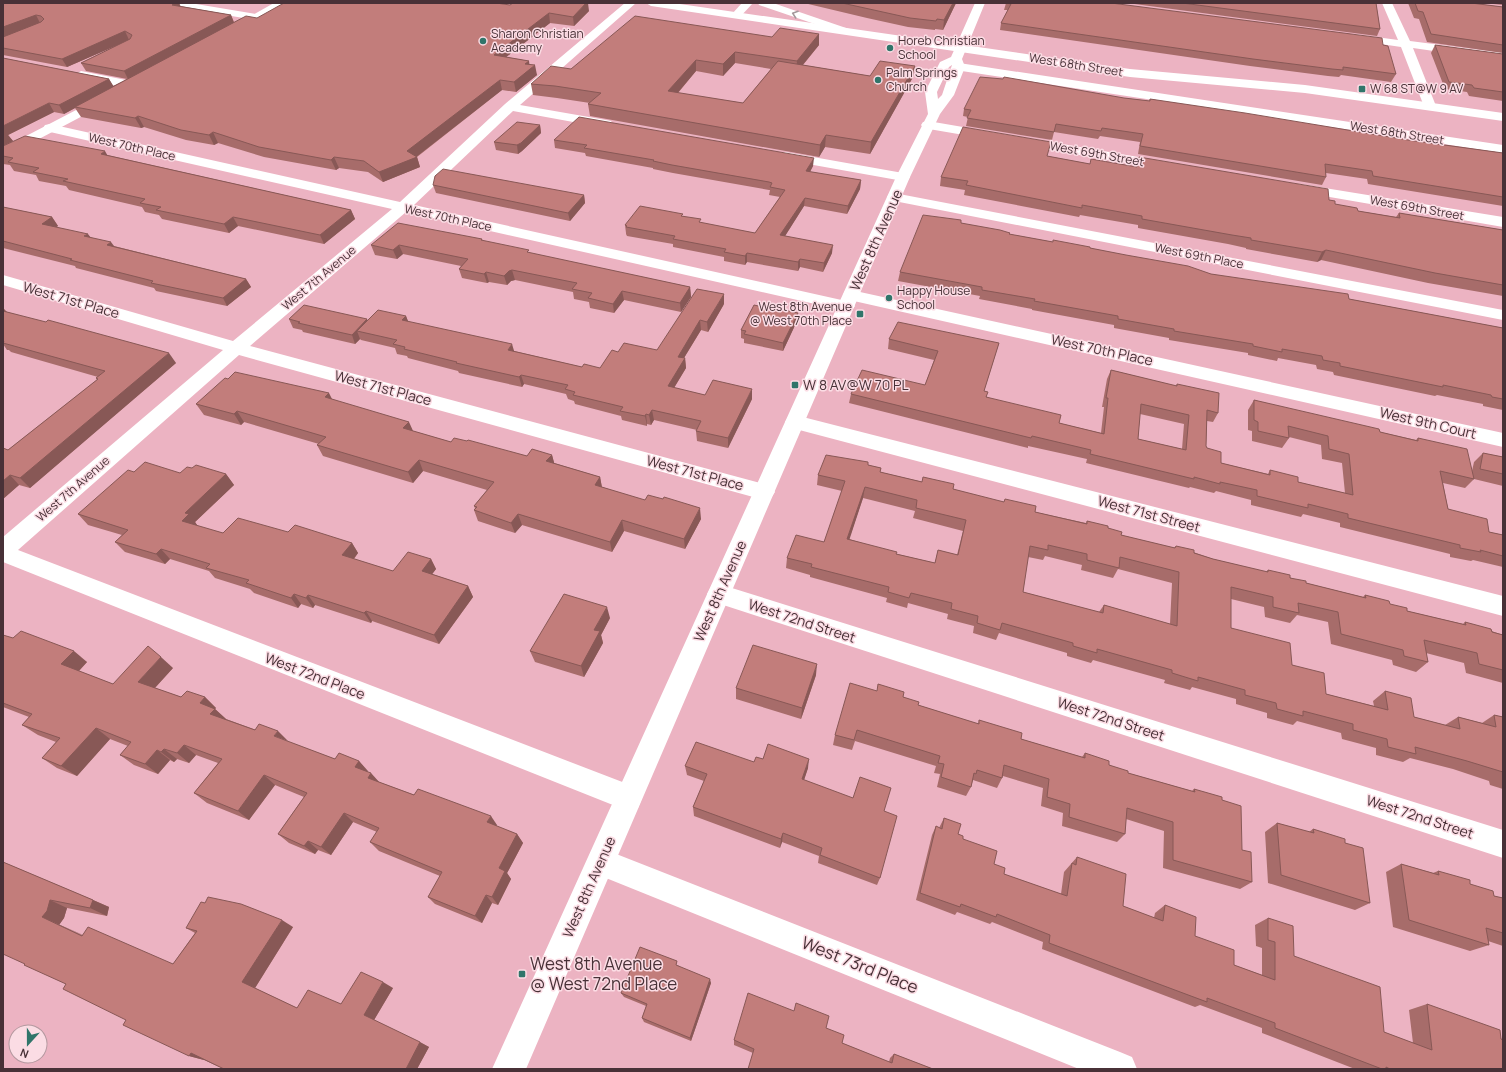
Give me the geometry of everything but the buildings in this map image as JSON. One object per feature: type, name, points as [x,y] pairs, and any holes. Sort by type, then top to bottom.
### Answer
[{"type":"street","points":[[170,3],[256,17]]},
{"type":"street","points":[[219,38],[282,3]]},
{"type":"street","name":"West 7th Avenue","points":[[3,550],[236,348],[402,208],[510,107],[631,3]]},
{"type":"street","name":"West 68th Street","points":[[651,3],[846,31],[958,58],[1503,149]]},
{"type":"street","points":[[736,15],[748,3]]},
{"type":"street","points":[[763,3],[846,31]]},
{"type":"street","name":"West 8th Avenue","points":[[509,1069],[899,187],[931,119],[948,96],[958,58],[980,3]]},
{"type":"street","points":[[1388,3],[1430,106]]},
{"type":"street","points":[[1343,36],[1503,57]]},
{"type":"street","name":"West 68th Street","points":[[958,58],[1305,89],[1503,116]]},
{"type":"street","points":[[88,63],[68,73],[131,85]]},
{"type":"street","points":[[3,154],[144,78]]},
{"type":"street","points":[[510,107],[620,126]]},
{"type":"street","name":"West 69th Street","points":[[931,119],[1180,168]]},
{"type":"street","name":"West 70th Place","points":[[50,128],[402,208],[1352,406]]},
{"type":"street","name":"West 69th Place","points":[[770,153],[899,187],[1503,316]]},
{"type":"street","name":"West 69th Street","points":[[1290,186],[1503,222]]},
{"type":"street","name":"West 71st Place","points":[[3,280],[236,348],[764,492]]},
{"type":"street","name":"West 9th Court","points":[[1352,406],[1503,440]]},
{"type":"street","name":"West 71st Street","points":[[795,422],[1503,606]]},
{"type":"street","name":"West 72nd Place","points":[[3,553],[628,798]]},
{"type":"street","name":"West 72nd Street","points":[[719,594],[1503,844]]},
{"type":"street","name":"West 73rd Place","points":[[601,862],[1120,1069]]},
{"type":"place","name":"Sharon Christian Academy","points":[[483,41]]},
{"type":"place","name":"Horeb Christian School","points":[[890,48]]},
{"type":"place","name":"Palm Springs Church","points":[[878,80]]},
{"type":"place","name":"W 68 ST@W 9 AV","points":[[1362,89]]},
{"type":"place","name":"Happy House School","points":[[889,298]]},
{"type":"place","name":"West 8th Avenue @ West 70th Place","points":[[860,314]]},
{"type":"place","name":"W 8 AV@W 70 PL","points":[[795,385]]},
{"type":"place","name":"West 8th Avenue @ West 72nd Place","points":[[522,974]]}]
